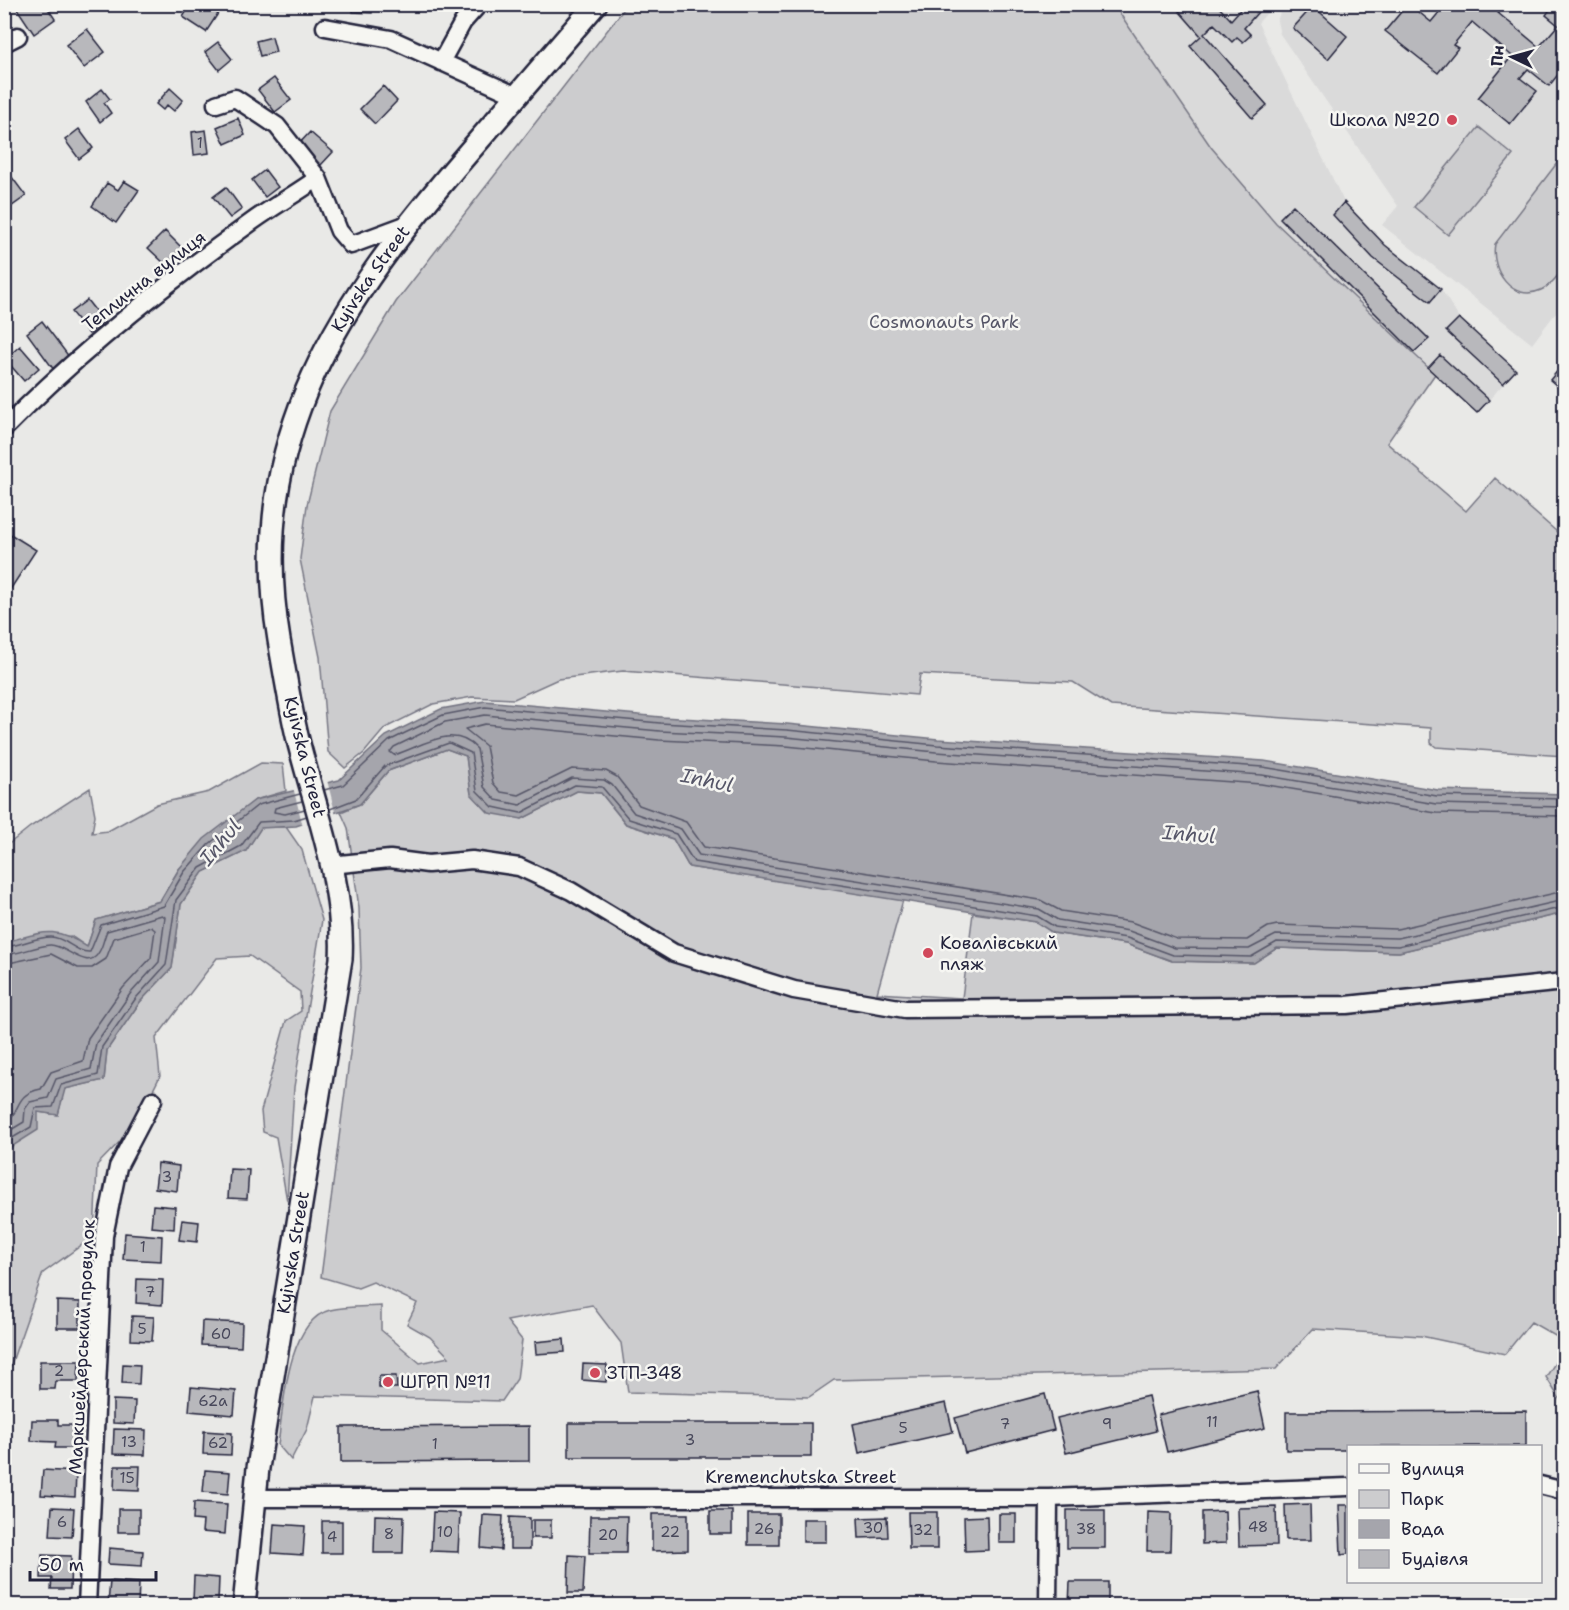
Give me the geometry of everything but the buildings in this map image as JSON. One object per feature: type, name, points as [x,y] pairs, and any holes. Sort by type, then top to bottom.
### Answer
[{"type":"street","points":[[441,62],[463,22],[479,4]]},
{"type":"street","name":"Kyivska Street","points":[[244,1605],[254,1498],[341,959],[343,924],[326,841],[298,740],[273,606],[272,544],[278,482],[293,423],[315,368],[360,289],[405,225],[596,4]]},
{"type":"street","points":[[325,27],[390,39],[517,96]]},
{"type":"street","points":[[216,104],[235,98],[278,126],[318,178],[339,231],[351,245],[405,225]]},
{"type":"street","name":"Теплична вулиця","points":[[4,429],[43,389],[125,317],[255,220],[318,178]]},
{"type":"street","points":[[330,865],[390,859],[428,864],[472,860],[519,867],[580,896],[674,953],[794,990],[905,1009],[1347,1005],[1564,982]]},
{"type":"street","name":"Маркшейдерський провулок","points":[[87,1605],[104,1236],[118,1167],[153,1100]]},
{"type":"street","points":[[1542,1486],[1564,1491]]},
{"type":"street","name":"Kremenchutska Street","points":[[254,1498],[1049,1498],[1347,1487]]},
{"type":"street","points":[[1047,1605],[1049,1498]]},
{"type":"shaded area","points":[[1114,5],[1274,5],[1258,23],[1344,202],[1385,245],[1441,289],[1459,318],[1516,370],[1477,413],[1276,223],[1211,147]]},
{"type":"shaded area","name":"Школа №20","points":[[1283,5],[1564,5],[1564,302],[1532,344],[1382,225],[1398,206],[1280,34],[1277,21]]},
{"type":"green space","name":"Cosmonauts Park","points":[[627,5],[1114,5],[1211,147],[1276,223],[1435,374],[1387,443],[1466,511],[1495,478],[1564,538],[1564,756],[1436,747],[1431,743],[1431,728],[1111,706],[1073,682],[920,674],[917,695],[623,671],[558,679],[514,699],[472,697],[433,704],[385,728],[364,753],[345,768],[328,752],[320,657],[300,559],[307,505],[330,411],[396,302]]},
{"type":"green space","points":[[1479,127],[1513,155],[1448,235],[1414,207]]},
{"type":"green space","points":[[1564,154],[1564,267],[1545,288],[1530,293],[1521,292],[1505,282],[1500,273],[1494,254],[1495,244]]},
{"type":"green space","points":[[447,749],[466,756],[471,794],[522,819],[577,791],[601,793],[626,824],[673,839],[689,867],[903,900],[877,993],[962,998],[973,913],[1037,922],[1053,933],[1126,944],[1172,961],[1253,963],[1277,948],[1399,952],[1564,913],[1564,1341],[1531,1322],[1505,1354],[1421,1336],[1313,1329],[1276,1369],[834,1380],[809,1397],[628,1392],[621,1343],[592,1305],[507,1321],[522,1340],[517,1379],[502,1401],[315,1396],[307,1429],[291,1460],[278,1445],[285,1389],[296,1348],[304,1331],[316,1317],[330,1310],[381,1306],[381,1330],[420,1363],[449,1357],[430,1337],[407,1324],[417,1303],[373,1282],[358,1288],[321,1277],[361,968],[359,908],[348,828],[341,812],[360,804],[388,771]]},
{"type":"green space","points":[[261,763],[283,764],[286,791],[255,800],[179,869],[160,901],[96,920],[87,947],[71,936],[5,942],[5,847],[30,827],[90,788],[95,815],[92,833],[108,831],[157,804],[209,792]]},
{"type":"green space","points":[[261,827],[286,827],[302,850],[322,920],[294,1087],[287,1201],[276,1137],[263,1132],[261,1111],[286,1021],[301,1011],[300,992],[250,956],[217,958],[156,1038],[160,1076],[135,1126],[97,1165],[94,1236],[43,1273],[5,1382],[4,1208],[8,1200],[5,1198],[5,1151],[38,1112],[58,1115],[64,1089],[104,1080],[107,1050],[140,1002],[172,968],[181,904],[203,872],[246,851]]},
{"type":"green space","points":[[1564,1349],[1564,1406],[1546,1377]]},
{"type":"water","name":"Inhul","points":[[485,701],[661,717],[787,724],[938,739],[1264,761],[1438,790],[1564,794],[1564,913],[1399,952],[1277,948],[1254,963],[1172,961],[1126,944],[1053,933],[1036,922],[689,867],[673,839],[626,824],[601,793],[577,791],[522,819],[489,813],[471,794],[466,756],[447,749],[388,771],[360,804],[296,826],[261,828],[246,851],[203,872],[181,904],[172,968],[140,1002],[107,1050],[104,1080],[65,1089],[58,1115],[38,1112],[38,1130],[5,1151],[5,942],[47,932],[65,935],[87,947],[96,920],[160,901],[179,869],[204,839],[255,800],[339,780],[386,736],[441,709]]},
{"type":"pier","points":[[327,780],[336,816],[303,827],[293,787]]},
{"type":"place","name":"Школа №20","points":[[1452,120]]},
{"type":"place","name":"Ковалівський пляж","points":[[928,953]]},
{"type":"place","name":"ЗТП-348","points":[[595,1373]]},
{"type":"place","name":"ШГРП №11","points":[[388,1382]]}]
